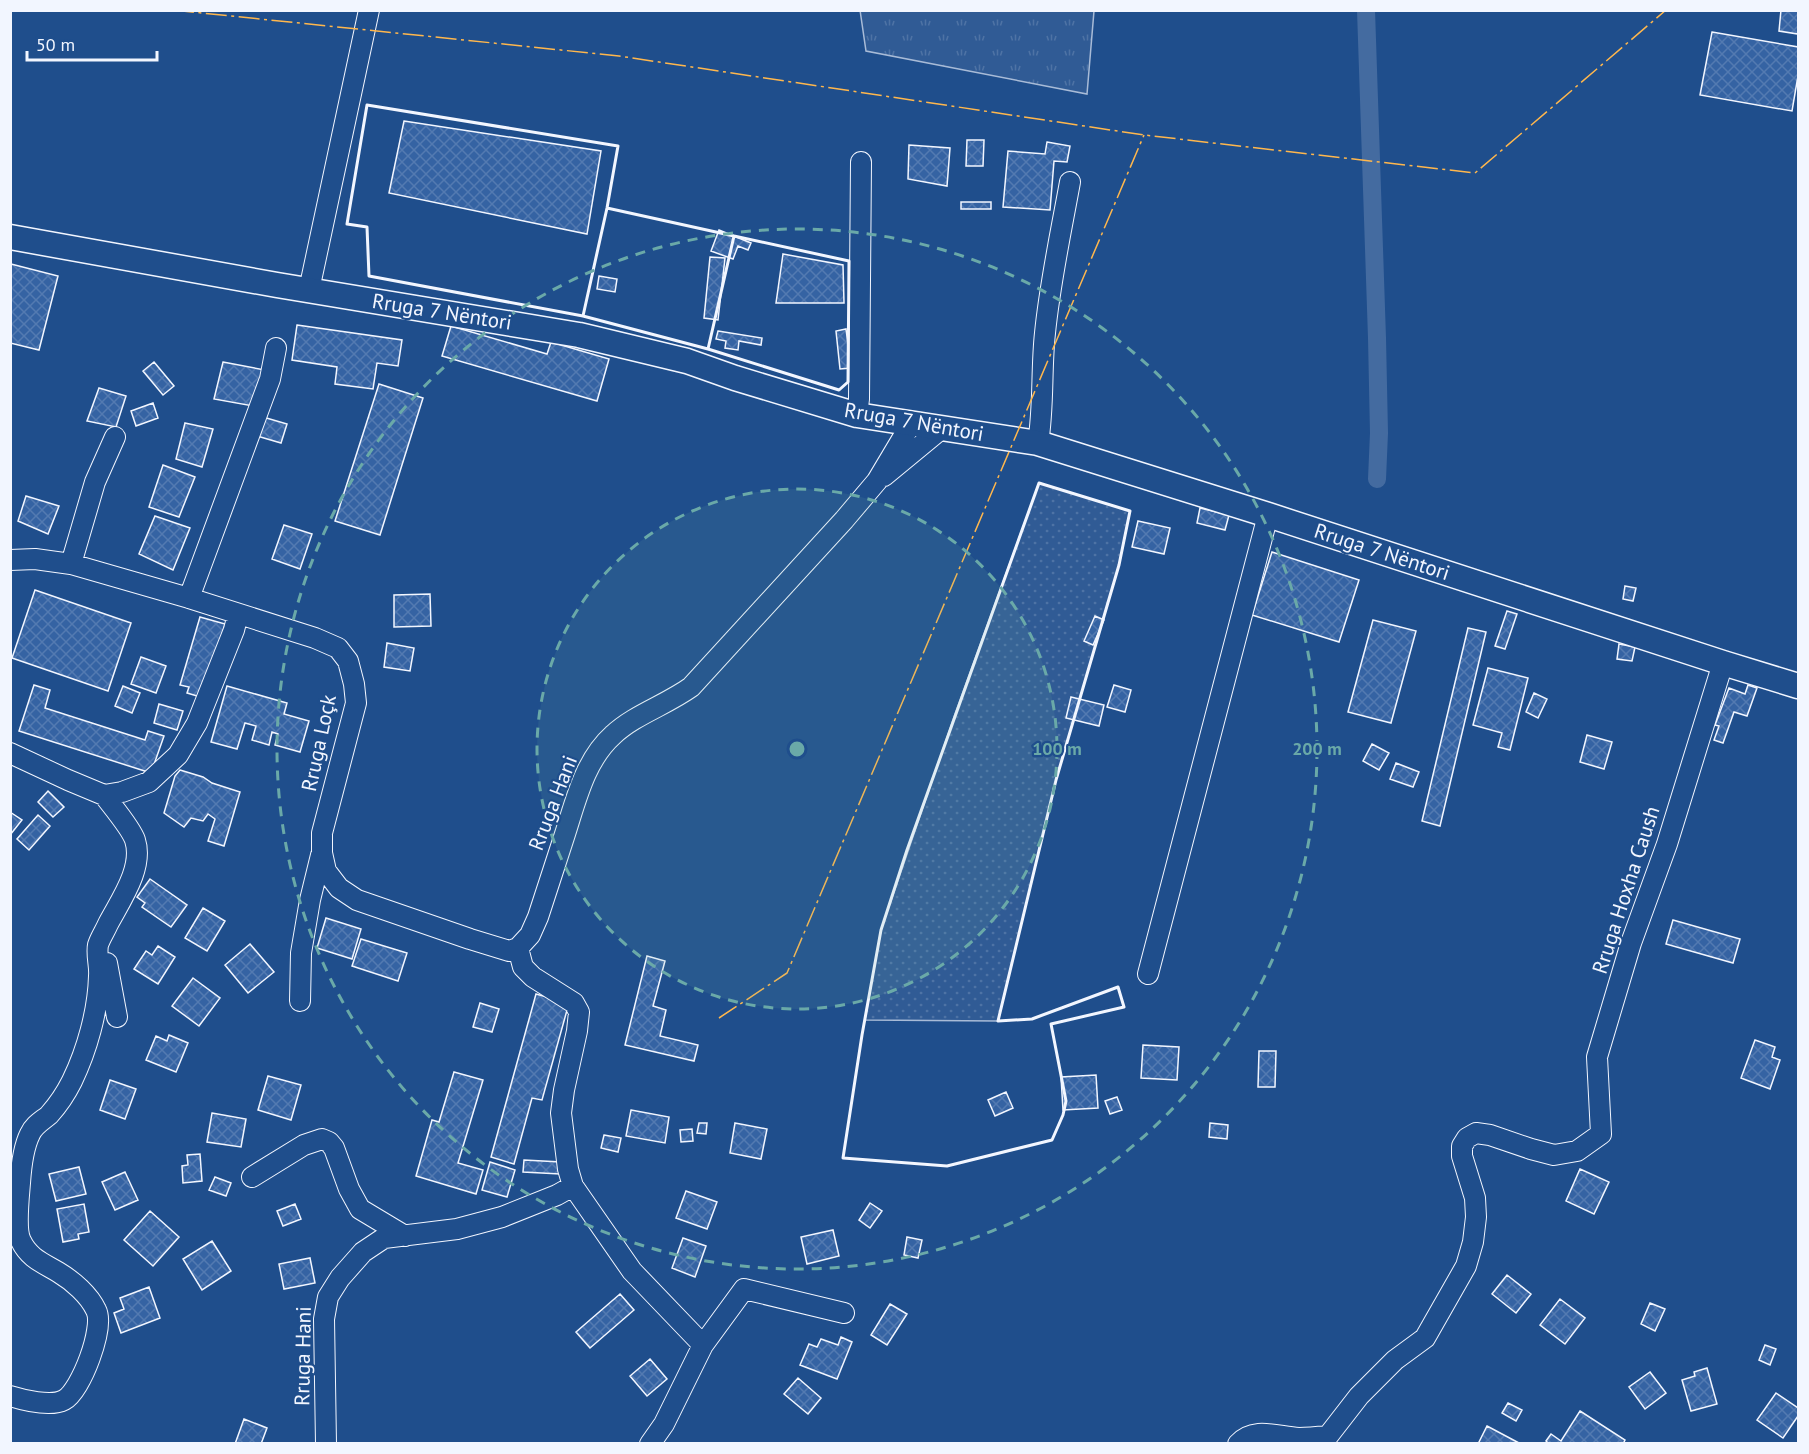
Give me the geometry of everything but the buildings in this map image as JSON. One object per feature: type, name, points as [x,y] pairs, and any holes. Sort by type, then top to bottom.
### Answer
[{"type":"main road","name":"Rruga 7 Nëntori","points":[[10,237],[579,335],[687,361],[857,415],[1038,443],[1798,686]]},
{"type":"street","points":[[309,290],[369,10]]},
{"type":"street","points":[[857,415],[861,162]]},
{"type":"street","points":[[1038,443],[1045,330],[1070,183]]},
{"type":"street","points":[[189,598],[270,378],[276,348]]},
{"type":"street","name":"Rruga Hani","points":[[518,948],[530,935],[538,917],[583,780],[601,747],[613,734],[632,721],[676,698],[691,687],[838,527],[877,481],[911,424]]},
{"type":"street","name":"Rruga Hani","points":[[877,481],[942,429]]},
{"type":"street","points":[[71,564],[95,482],[115,437]]},
{"type":"street","points":[[1148,974],[1268,515]]},
{"type":"street","name":"Rruga Loçk","points":[[10,560],[35,559],[71,564],[189,598],[315,638],[338,648],[348,661],[356,703],[322,833],[322,853],[326,871],[339,888],[357,900],[502,950],[509,951],[518,948]]},
{"type":"street","points":[[10,753],[104,795],[122,792],[149,782],[177,755],[197,723],[210,694],[238,614]]},
{"type":"street","name":"Rruga Hoxha Caush","points":[[1238,1443],[1244,1438],[1257,1434],[1298,1438],[1328,1436],[1359,1396],[1395,1360],[1425,1338],[1466,1266],[1473,1242],[1476,1217],[1475,1198],[1462,1156],[1462,1146],[1467,1138],[1476,1133],[1490,1135],[1554,1155],[1577,1151],[1602,1134],[1597,1057],[1631,944],[1667,844],[1723,663]]},
{"type":"street","points":[[10,1396],[44,1403],[63,1401],[75,1389],[83,1374],[98,1329],[98,1313],[91,1301],[60,1273],[37,1261],[26,1251],[19,1238],[19,1218],[20,1182],[26,1146],[31,1133],[60,1101],[72,1080],[95,1010],[99,976],[98,944],[134,872],[135,839],[104,795]]},
{"type":"street","points":[[300,1000],[305,932],[310,900],[322,853]]},
{"type":"street","points":[[98,944],[106,956],[117,1017]]},
{"type":"street","points":[[518,948],[523,967],[533,977],[574,1003],[579,1012],[561,1113],[566,1161],[573,1186],[632,1271],[703,1345]]},
{"type":"street","points":[[252,1177],[304,1145],[322,1139],[334,1148],[349,1189],[360,1209],[405,1236]]},
{"type":"street","name":"Rruga Hani","points":[[326,1443],[324,1319],[328,1297],[340,1278],[363,1252],[384,1238],[457,1229],[502,1217],[557,1195],[573,1186]]},
{"type":"street","points":[[650,1443],[664,1424],[703,1345],[744,1289],[844,1313]]},
{"type":"green space","points":[[860,10],[1094,11],[1087,94],[866,51]]},
{"type":"green space","points":[[1039,483],[1130,511],[1119,565],[1056,780],[998,1021],[865,1020],[881,930],[955,714]]},
{"type":"waterway","points":[[1366,10],[1377,338],[1379,433],[1377,479]]},
{"type":"wall","points":[[367,105],[618,146],[583,316],[369,276],[367,227],[347,224],[367,105]]},
{"type":"wall","points":[[607,208],[734,236],[708,349],[583,316],[607,208]]},
{"type":"wall","points":[[734,236],[849,261],[848,382],[839,390],[708,349],[734,236]]},
{"type":"wall","points":[[1039,483],[1130,511],[1119,565],[1056,780],[998,1021],[1032,1019],[1118,987],[1124,1007],[1051,1024],[1066,1101],[1063,1115],[1052,1140],[947,1166],[843,1158],[881,930],[907,850],[1039,483]]},
{"type":"power","points":[[173,10],[619,56],[1144,135],[1475,173],[1666,10]]},
{"type":"power","points":[[719,1018],[787,973],[1144,135]]}]
